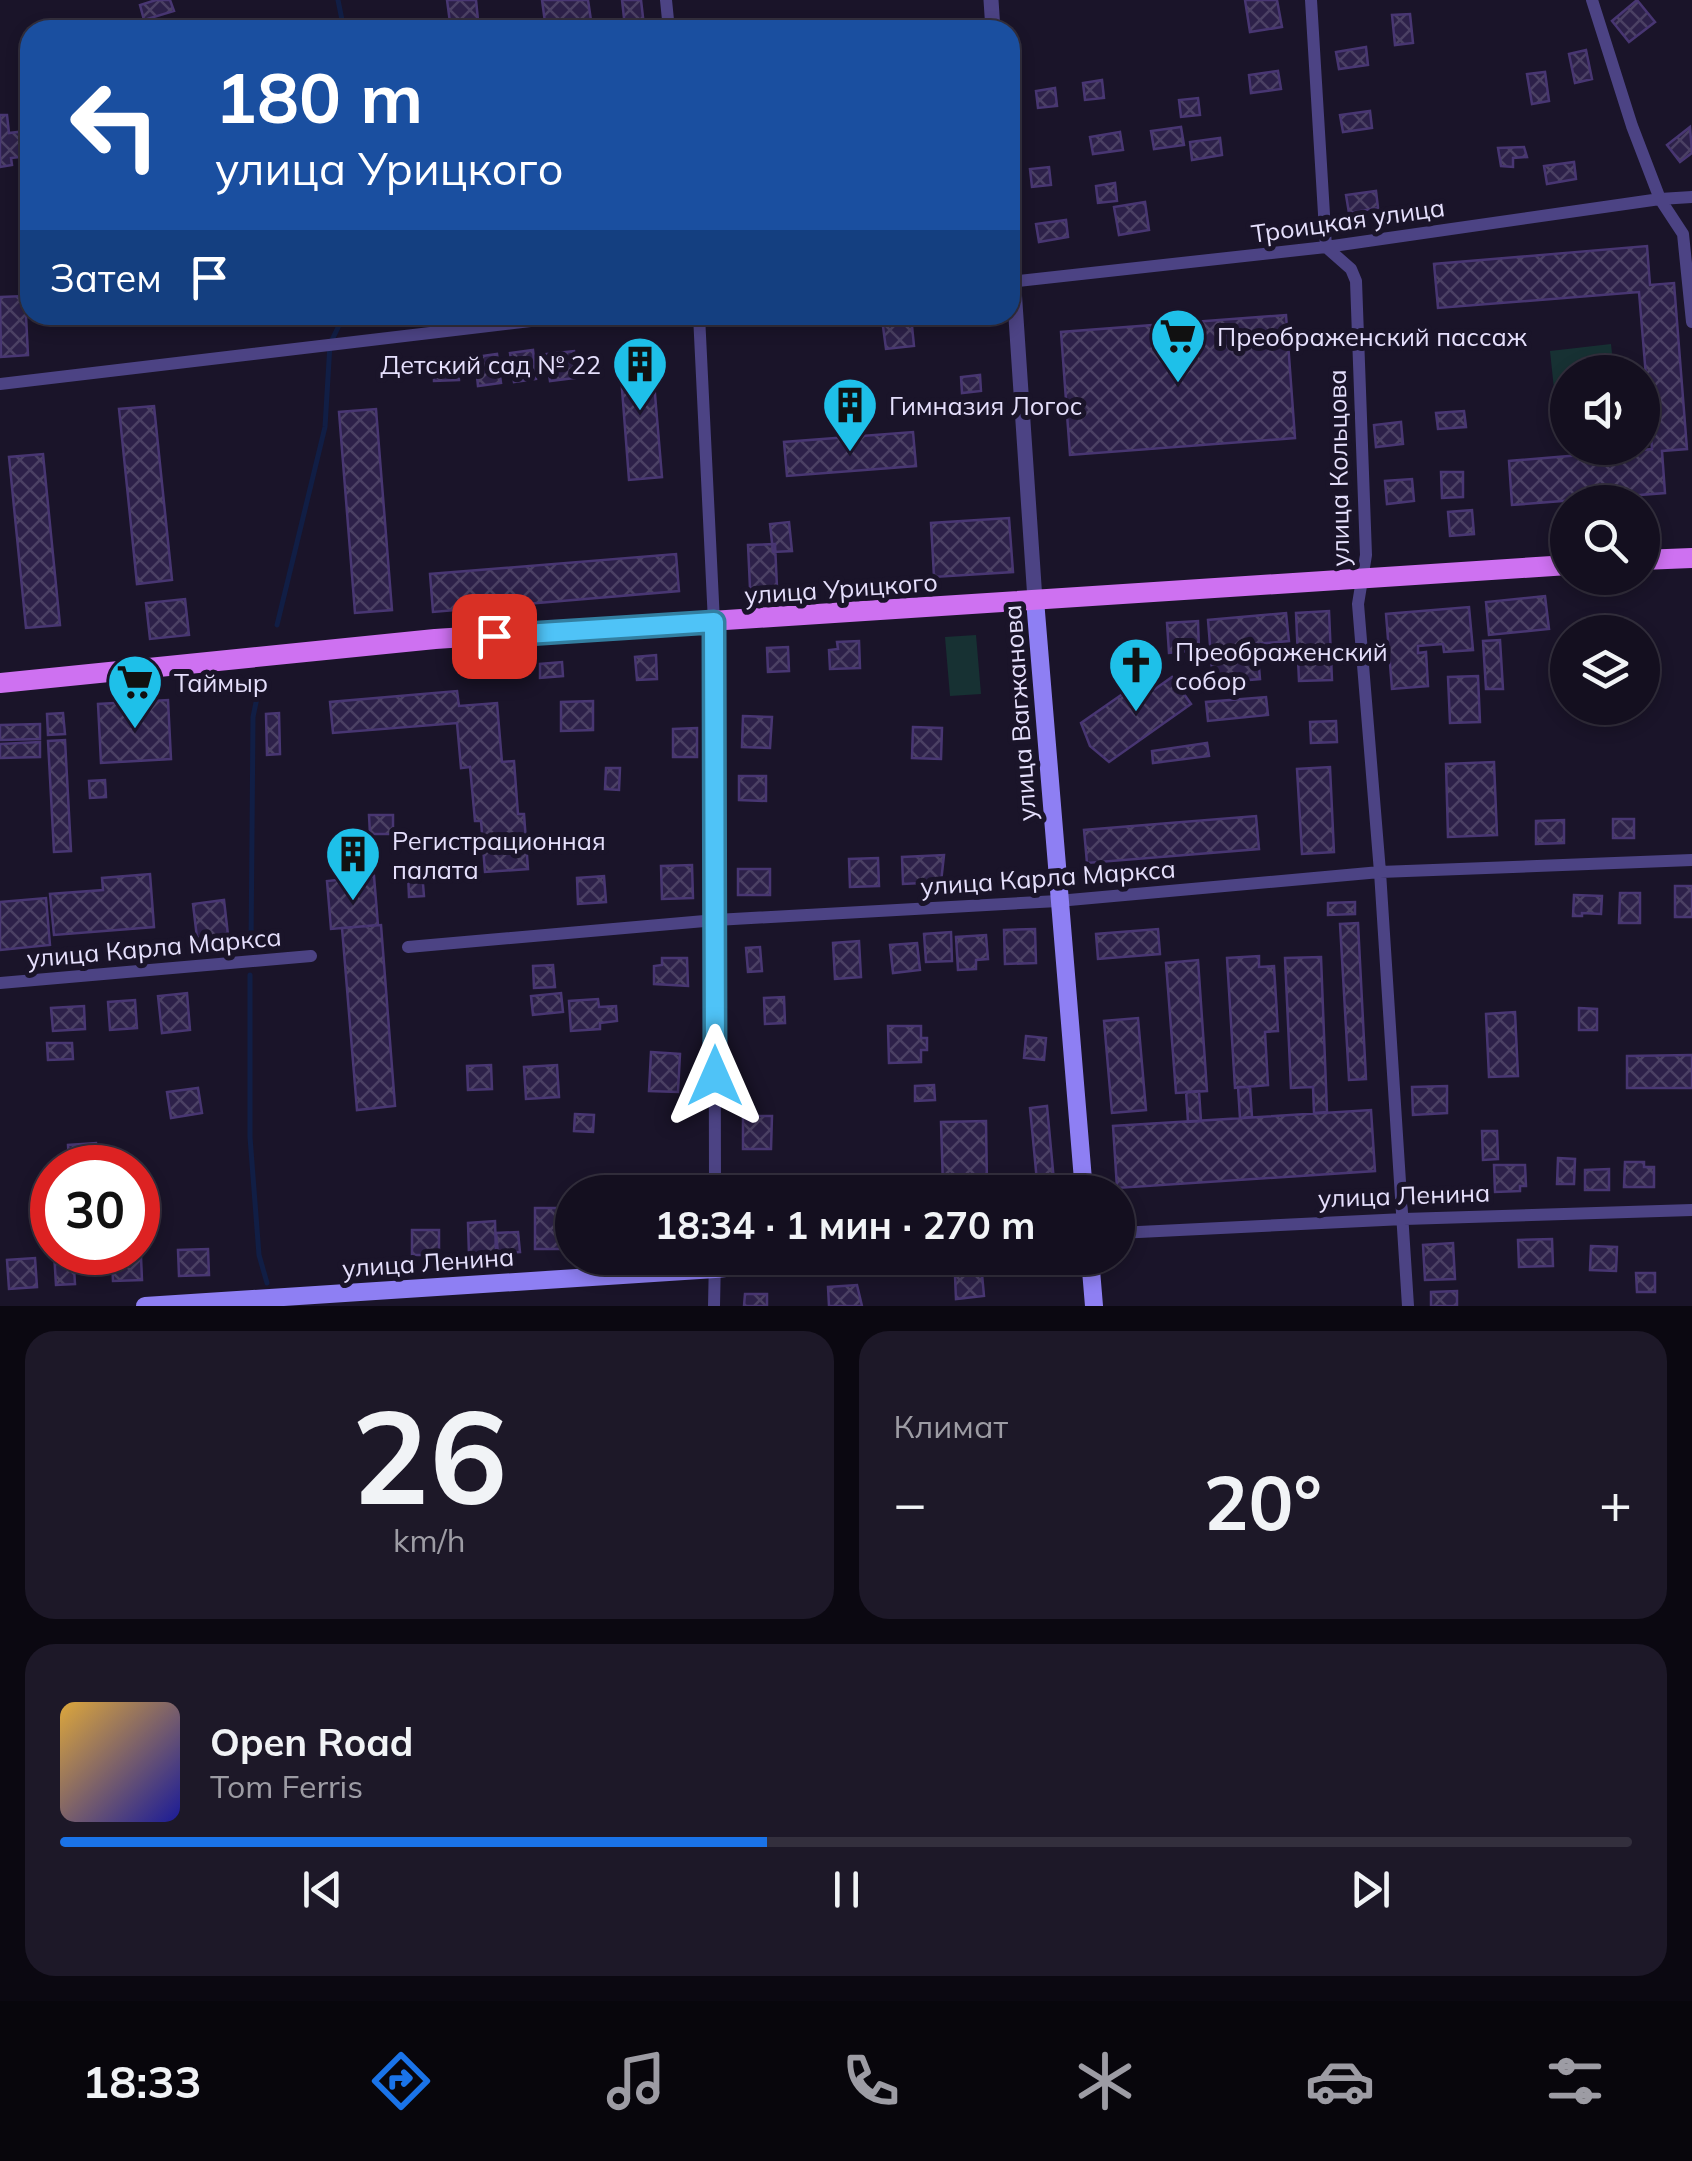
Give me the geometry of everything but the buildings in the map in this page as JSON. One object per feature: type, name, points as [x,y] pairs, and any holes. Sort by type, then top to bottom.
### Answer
[{"type":"main road","points":[[1660,559],[1692,558]]},
{"type":"main road","name":"улица Урицкого","points":[[0,683],[428,640],[1550,565]]},
{"type":"main road","name":"улица Вагжанова","points":[[1036,600],[1082,1175]]},
{"type":"main road","name":"улица Ленина","points":[[144,1306],[555,1275]]},
{"type":"main road","points":[[1091,1275],[1094,1306]]},
{"type":"street","points":[[1311,0],[1326,247]]},
{"type":"street","points":[[1592,0],[1632,126],[1660,198],[1683,234],[1692,322]]},
{"type":"street","name":"Троицкая улица","points":[[1020,281],[1326,247],[1660,198],[1692,197]]},
{"type":"street","name":"улица Кольцова","points":[[1326,247],[1351,269],[1356,282],[1366,543],[1358,604],[1408,1306]]},
{"type":"street","points":[[0,384],[497,325]]},
{"type":"street","points":[[699,325],[714,622],[715,1175]]},
{"type":"street","name":"улица Вагжанова","points":[[1015,325],[1036,600]]},
{"type":"street","name":"улица Карла Маркса","points":[[408,947],[716,920],[1058,901],[1380,872],[1692,860]]},
{"type":"street","name":"улица Карла Маркса","points":[[0,983],[311,956]]},
{"type":"street","name":"улица Ленина","points":[[1135,1232],[1692,1210]]},
{"type":"street","points":[[714,1275],[714,1306]]},
{"type":"green space","points":[[1611,344],[1612,355],[1550,355],[1550,351]]},
{"type":"green space","points":[[976,635],[981,694],[950,696],[945,637]]},
{"type":"waterway","points":[[338,0],[342,20]]},
{"type":"waterway","points":[[277,625],[325,427],[330,344],[339,325]]},
{"type":"waterway","points":[[251,947],[253,717],[259,688]]},
{"type":"waterway","points":[[250,975],[250,1137],[259,1255],[267,1283]]},
{"type":"place","name":"Преображенский пассаж","points":[[1178,385]]},
{"type":"place","name":"Детский сад № 22","points":[[640,413]]},
{"type":"place","name":"Гимназия Логос","points":[[850,454]]},
{"type":"place","name":"Преображенский собор","points":[[1136,714]]},
{"type":"place","name":"Таймыр","points":[[135,731]]},
{"type":"place","name":"Регистрационная палата","points":[[353,903]]},
{"type":"route","points":[[494,636],[714,622],[715,1076]]}]
